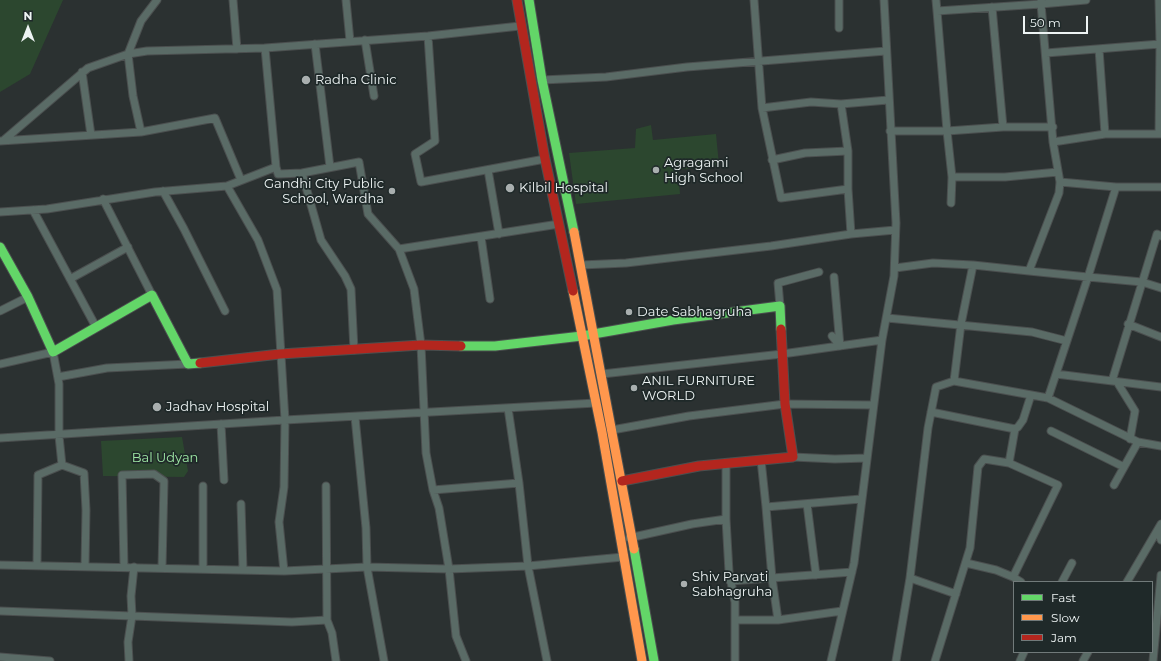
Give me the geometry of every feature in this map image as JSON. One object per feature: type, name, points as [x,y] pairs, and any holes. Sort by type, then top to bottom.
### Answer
[{"type":"main road","points":[[517,0],[520,26],[545,159],[596,403],[619,540],[642,661]]},
{"type":"main road","points":[[529,0],[542,80],[581,265],[602,374],[654,661]]},
{"type":"main road","points":[[0,247],[28,297],[53,352],[152,295],[188,364],[280,354],[421,345],[496,346],[582,336],[673,320],[780,306],[785,404],[793,457],[698,466],[622,480]]},
{"type":"street","points":[[141,132],[133,96],[128,54],[141,21],[157,0]]},
{"type":"street","points":[[233,0],[237,49]]},
{"type":"street","points":[[346,0],[350,41]]},
{"type":"street","points":[[754,0],[762,108],[781,198],[848,190]]},
{"type":"street","points":[[838,0],[839,28]]},
{"type":"street","points":[[831,661],[852,572],[882,340],[895,268],[895,230],[884,0]]},
{"type":"street","points":[[936,0],[952,177],[951,203]]},
{"type":"street","points":[[937,11],[1041,2],[1086,0]]},
{"type":"street","points":[[1053,142],[1105,134],[1160,134],[1159,0]]},
{"type":"street","points":[[1029,271],[1059,187],[1053,142],[1053,127],[1041,2]]},
{"type":"street","points":[[992,7],[1002,127]]},
{"type":"street","points":[[2,140],[82,72],[94,64],[128,54],[147,51],[265,48],[428,36],[520,26]]},
{"type":"street","points":[[428,36],[435,141],[415,154],[421,182],[545,159]]},
{"type":"street","points":[[364,40],[374,96]]},
{"type":"street","points":[[315,44],[330,167]]},
{"type":"street","points":[[1046,53],[1160,44]]},
{"type":"street","points":[[265,48],[276,167],[278,174],[302,173],[359,162],[368,214],[399,249],[414,288],[421,345],[426,453],[433,490],[439,508],[449,569],[456,636],[466,661]]},
{"type":"street","points":[[1099,49],[1105,134]]},
{"type":"street","points":[[542,80],[606,77],[758,61],[886,51]]},
{"type":"street","points":[[82,72],[91,135]]},
{"type":"street","points":[[762,108],[811,102],[841,104],[888,100]]},
{"type":"street","points":[[841,104],[848,151],[848,190],[851,234]]},
{"type":"street","points":[[2,140],[141,132],[215,118],[241,180]]},
{"type":"street","points":[[890,131],[947,131],[1002,127],[1053,127]]},
{"type":"street","points":[[772,160],[805,153],[848,151]]},
{"type":"street","points":[[0,212],[33,210],[163,191],[227,186],[276,167]]},
{"type":"street","points":[[488,170],[499,234]]},
{"type":"street","points":[[952,177],[1005,177],[1058,172]]},
{"type":"street","points":[[302,173],[321,240],[345,276],[351,289],[354,350]]},
{"type":"street","points":[[227,186],[258,240],[277,290],[285,420],[284,486],[280,522],[284,571]]},
{"type":"street","points":[[1059,187],[1161,187]]},
{"type":"street","points":[[1048,398],[1116,188]]},
{"type":"street","points":[[163,191],[184,229],[225,311]]},
{"type":"street","points":[[104,199],[152,295]]},
{"type":"street","points":[[33,210],[96,327]]},
{"type":"street","points":[[399,249],[559,224]]},
{"type":"street","points":[[581,265],[626,263],[771,246],[851,234],[895,230]]},
{"type":"street","points":[[1130,439],[1135,411],[1115,381],[1128,324],[1157,234],[1161,236]]},
{"type":"street","points":[[481,237],[490,298]]},
{"type":"street","points":[[70,279],[128,247]]},
{"type":"street","points":[[895,268],[933,263],[973,265],[1142,282],[1161,288]]},
{"type":"street","points":[[954,381],[961,324],[973,265]]},
{"type":"street","points":[[780,306],[778,283],[819,272]]},
{"type":"street","points":[[834,277],[840,346]]},
{"type":"street","points":[[0,311],[28,297]]},
{"type":"street","points":[[886,318],[1032,332],[1067,341]]},
{"type":"street","points":[[1128,324],[1161,337]]},
{"type":"street","points":[[832,336],[840,346]]},
{"type":"street","points":[[602,374],[782,354],[882,340]]},
{"type":"street","points":[[0,364],[53,352],[58,377],[59,436],[62,465]]},
{"type":"street","points":[[58,377],[107,368],[188,364]]},
{"type":"street","points":[[1056,374],[1161,387]]},
{"type":"street","points":[[896,661],[910,578],[931,412],[936,387],[954,381],[1048,398],[1130,439],[1161,446]]},
{"type":"street","points":[[1009,463],[1015,429],[1023,420],[1031,395]]},
{"type":"street","points":[[0,438],[59,436],[285,420],[423,414],[596,403]]},
{"type":"street","points":[[612,430],[689,416],[785,404],[873,405]]},
{"type":"street","points":[[508,408],[519,482],[528,566],[547,661]]},
{"type":"street","points":[[931,412],[1015,429]]},
{"type":"street","points":[[355,417],[366,528],[367,568],[384,661]]},
{"type":"street","points":[[220,424],[224,480]]},
{"type":"street","points":[[1051,431],[1124,468]]},
{"type":"street","points":[[1114,485],[1138,442]]},
{"type":"street","points":[[793,457],[835,459],[867,458]]},
{"type":"street","points":[[935,661],[970,548],[978,467],[984,459],[1009,463],[1058,485],[1013,577]]},
{"type":"street","points":[[761,460],[772,578],[778,620]]},
{"type":"street","points":[[726,464],[726,519],[730,580],[735,602],[735,661]]},
{"type":"street","points":[[37,565],[38,475],[62,465],[84,473],[86,510],[85,566]]},
{"type":"street","points":[[124,567],[122,475],[154,474],[164,481],[162,568]]},
{"type":"street","points":[[433,490],[519,482]]},
{"type":"street","points":[[203,486],[203,569]]},
{"type":"street","points":[[326,486],[327,620],[332,633],[336,661]]},
{"type":"street","points":[[766,507],[862,499]]},
{"type":"street","points":[[241,504],[243,570]]},
{"type":"street","points":[[807,504],[816,575]]},
{"type":"street","points":[[619,540],[692,524],[726,519]]},
{"type":"street","points":[[1159,527],[1161,540]]},
{"type":"street","points":[[1128,581],[1159,527]]},
{"type":"street","points":[[0,565],[284,571],[367,568],[449,569],[528,566],[623,557]]},
{"type":"street","points":[[966,563],[1013,577],[1019,581]]},
{"type":"street","points":[[1063,581],[1072,563]]},
{"type":"street","points":[[129,661],[128,642],[132,616],[131,596],[134,567]]},
{"type":"street","points":[[730,580],[852,572]]},
{"type":"street","points":[[1153,661],[1161,575]]},
{"type":"street","points":[[910,578],[956,594]]},
{"type":"street","points":[[0,611],[292,622],[327,620]]},
{"type":"street","points":[[735,620],[778,620],[842,611]]},
{"type":"street","points":[[0,657],[50,661]]},
{"type":"green space","points":[[0,0],[63,0],[30,74],[0,92]]},
{"type":"green space","points":[[651,125],[653,140],[716,134],[719,165],[678,170],[680,194],[576,204],[569,153],[635,148],[636,129]]},
{"type":"green space","name":"Bal Udyan","points":[[182,437],[188,471],[184,477],[103,476],[101,441]]},
{"type":"traffic: fast","points":[[529,0],[542,80],[574,232]]},
{"type":"traffic: fast","points":[[0,247],[28,297],[53,352],[152,295],[188,364],[200,363]]},
{"type":"traffic: fast","points":[[461,346],[495,346],[582,336],[673,320],[780,306],[781,329]]},
{"type":"traffic: fast","points":[[634,549],[654,661]]},
{"type":"traffic: slow","points":[[574,232],[634,549]]},
{"type":"traffic: slow","points":[[573,291],[602,432],[642,661]]},
{"type":"traffic: jam","points":[[517,0],[545,159],[573,291]]},
{"type":"traffic: jam","points":[[622,481],[699,466],[793,457],[785,404],[781,329]]},
{"type":"traffic: jam","points":[[200,363],[280,354],[421,345],[461,346]]},
{"type":"place","name":"Radha Clinic","points":[[306,80]]},
{"type":"place","name":"Agragami High School","points":[[656,170]]},
{"type":"place","name":"Kilbil Hospital","points":[[510,188]]},
{"type":"place","name":"Gandhi City Public School, Wardha","points":[[392,191]]},
{"type":"place","name":"Date Sabhagruha","points":[[629,312]]},
{"type":"place","name":"ANIL FURNITURE WORLD","points":[[634,388]]},
{"type":"place","name":"Jadhav Hospital","points":[[157,407]]},
{"type":"place","name":"Shiv Parvati Sabhagruha","points":[[684,584]]}]
